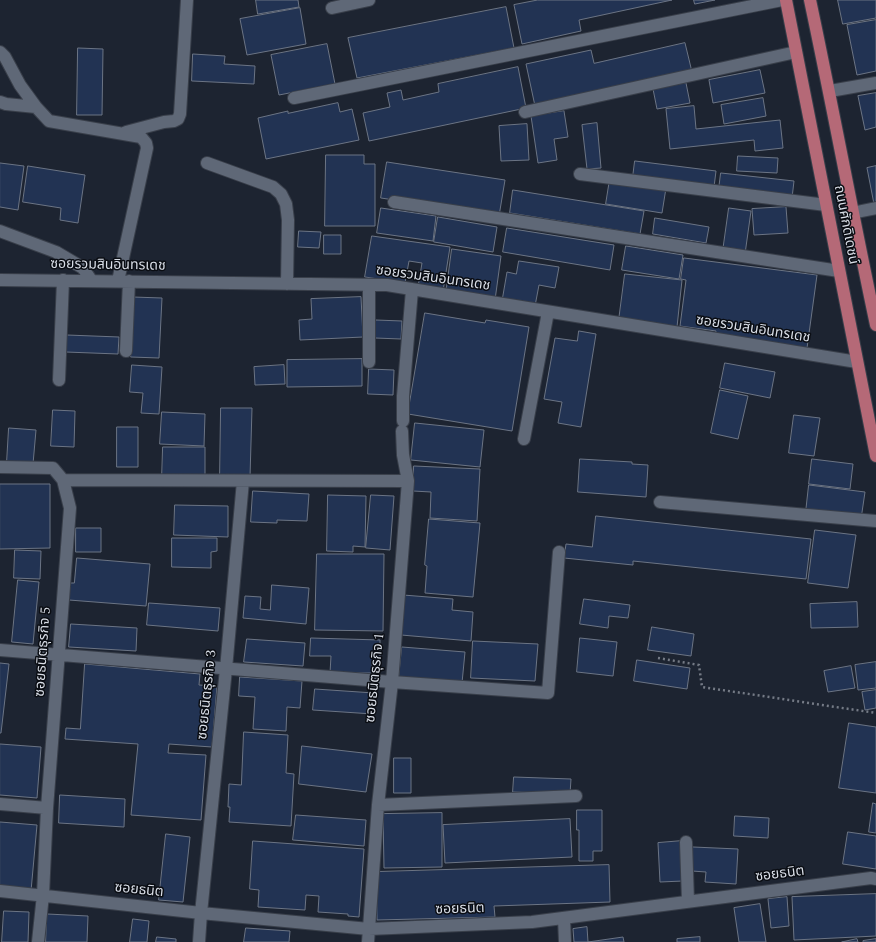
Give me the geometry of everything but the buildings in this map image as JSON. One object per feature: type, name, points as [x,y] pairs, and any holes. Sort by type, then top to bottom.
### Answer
[{"type":"main road","name":"ถนนศักดิเดชน์","points":[[786,0],[876,456]]},
{"type":"main road","name":"ถนนศักดิเดชน์","points":[[810,0],[830,91],[852,213],[876,325]]},
{"type":"street","points":[[122,133],[178,119],[180,114],[187,0]]},
{"type":"street","points":[[332,8],[369,0]]},
{"type":"street","points":[[294,98],[782,0]]},
{"type":"street","points":[[0,52],[5,57],[20,85],[36,107],[49,121],[141,137],[146,143],[147,148],[124,281],[126,352]]},
{"type":"street","points":[[525,112],[796,52]]},
{"type":"street","points":[[830,91],[876,82]]},
{"type":"street","points":[[0,102],[36,107]]},
{"type":"street","points":[[207,163],[273,187],[281,194],[286,204],[288,220],[287,284]]},
{"type":"street","points":[[580,174],[826,205]]},
{"type":"street","points":[[394,202],[839,271]]},
{"type":"street","points":[[852,213],[876,208]]},
{"type":"street","points":[[0,231],[56,252],[83,268],[91,280]]},
{"type":"street","name":"ซอยรวมสินอินทรเดช","points":[[0,280],[387,285],[857,362]]},
{"type":"street","points":[[59,380],[63,280]]},
{"type":"street","points":[[369,362],[370,285]]},
{"type":"street","name":"ซอยธนิตธุรกิจ 1","points":[[368,942],[378,805],[392,682],[408,481],[403,455],[403,396],[412,290]]},
{"type":"street","points":[[524,439],[548,312]]},
{"type":"street","points":[[0,467],[53,468],[63,480],[408,481]]},
{"type":"street","name":"ซอยธนิตธุรกิจ 5","points":[[38,942],[43,895],[47,808],[70,508],[63,480]]},
{"type":"street","name":"ซอยธนิตธุรกิจ 3","points":[[199,942],[243,481]]},
{"type":"street","points":[[660,502],[876,521]]},
{"type":"street","points":[[0,650],[226,669],[548,693],[559,552]]},
{"type":"street","points":[[378,805],[547,799],[576,796]]},
{"type":"street","points":[[0,804],[47,808]]},
{"type":"street","points":[[686,842],[688,901]]},
{"type":"street","name":"ซอยธนิต","points":[[0,891],[201,913],[369,929],[532,922],[688,901],[876,879]]},
{"type":"street","points":[[564,918],[565,942]]},
{"type":"path","points":[[658,658],[699,664],[702,687],[876,713]]}]
